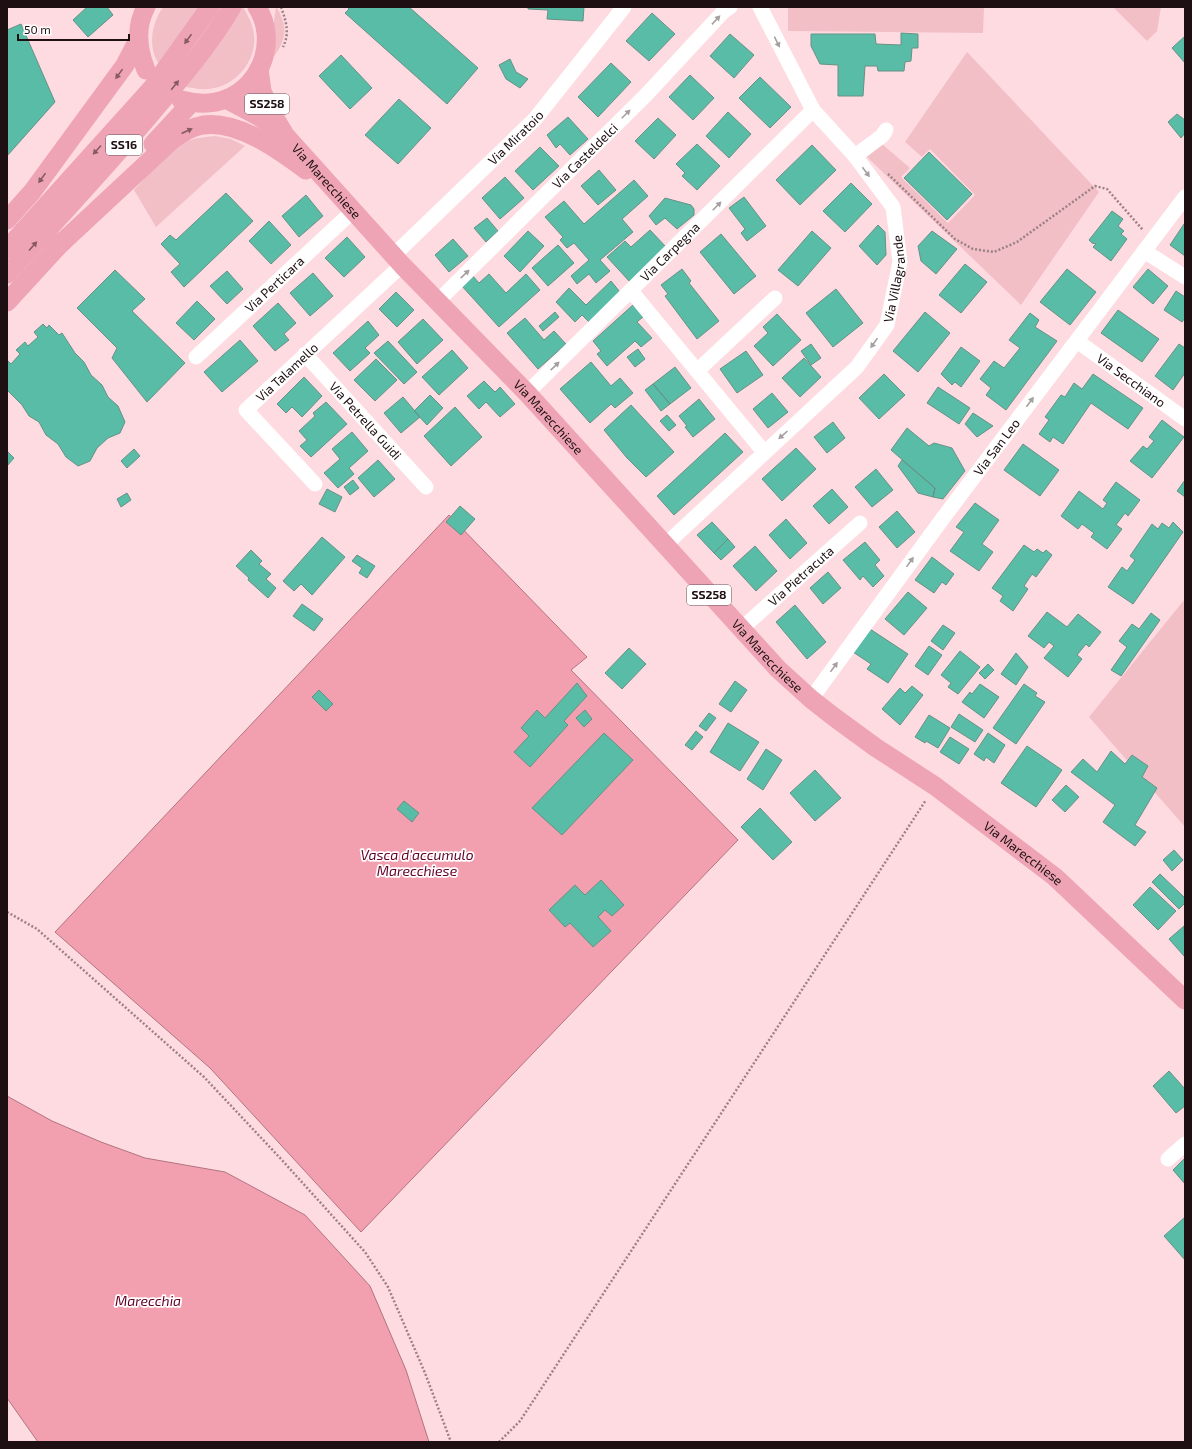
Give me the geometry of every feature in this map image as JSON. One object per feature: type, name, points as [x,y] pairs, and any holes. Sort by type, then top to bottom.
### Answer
[{"type":"main road","name":"SS16","points":[[7,249],[152,88],[210,7]]},
{"type":"main road","name":"SS16","points":[[7,274],[165,98],[224,22],[232,7]]},
{"type":"main road","points":[[7,302],[186,101],[208,103],[226,99],[247,86],[259,70],[264,59],[266,34],[264,12]]},
{"type":"main road","points":[[140,19],[141,57],[146,70]]},
{"type":"main road","points":[[7,220],[32,192],[125,65],[140,19]]},
{"type":"main road","name":"Via Marecchiese","points":[[259,70],[262,91],[270,110],[285,135],[437,302],[527,394],[778,670],[811,699],[875,747],[935,786],[1055,877],[1185,1000]]},
{"type":"main road","name":"Via Marecchiese","points":[[226,99],[258,116],[285,135]]},
{"type":"main road","points":[[54,250],[172,140],[186,130],[202,125],[224,126],[255,137],[281,152],[338,194]]},
{"type":"street","name":"Via Miratoio","points":[[398,260],[535,119],[624,7]]},
{"type":"street","name":"Via Casteldelci","points":[[437,302],[646,95],[723,12],[730,7]]},
{"type":"street","name":"Via Villagrande","points":[[664,546],[857,367],[887,325],[900,262],[893,207],[855,156],[813,110],[760,7]]},
{"type":"street","name":"Via Carpegna","points":[[527,394],[813,110]]},
{"type":"street","points":[[855,156],[882,136],[886,130]]},
{"type":"street","name":"Via San Leo","points":[[811,699],[942,518],[1185,197]]},
{"type":"street","name":"Via Perticara","points":[[196,357],[353,210]]},
{"type":"street","points":[[1148,245],[1185,277]]},
{"type":"street","name":"Via Talamello","points":[[315,484],[246,410],[305,354],[398,260]]},
{"type":"street","points":[[631,291],[764,452]]},
{"type":"street","points":[[697,371],[775,298]]},
{"type":"street","name":"Via Secchiano","points":[[1077,341],[1185,419]]},
{"type":"street","name":"Via Petrella Guidi","points":[[305,354],[426,487]]},
{"type":"street","name":"Via Pietracuta","points":[[741,629],[860,523]]},
{"type":"street","points":[[1168,1159],[1185,1144]]},
{"type":"path","points":[[280,52],[284,46],[287,36],[287,25],[281,7]]},
{"type":"path","points":[[886,172],[955,239],[973,249],[994,252],[1017,242],[1095,186],[1107,189],[1148,245]]},
{"type":"path","points":[[499,1442],[520,1421],[935,786]]},
{"type":"path","points":[[7,912],[37,929],[204,1078],[281,1159],[365,1252],[388,1287],[425,1373],[450,1442]]},
{"type":"shaded area","points":[[163,7],[243,7],[250,20],[254,33],[254,47],[249,61],[239,75],[226,84],[210,89],[202,89],[184,86],[165,71],[155,57],[152,43],[152,35],[156,20]]},
{"type":"shaded area","points":[[276,7],[283,21],[284,33],[282,44],[268,64]]},
{"type":"shaded area","points":[[788,7],[984,7],[983,33],[788,31]]},
{"type":"shaded area","points":[[1113,7],[1161,7],[1157,31],[1147,41]]},
{"type":"shaded area","points":[[967,52],[1099,192],[1021,305],[867,157],[882,144],[910,168],[901,177],[948,223],[975,195],[930,149],[922,157],[905,142]]},
{"type":"shaded area","points":[[215,136],[231,139],[245,146],[156,227],[134,190],[159,163],[181,144],[194,139]]},
{"type":"shaded area","points":[[1185,599],[1185,827],[1089,717]]},
{"type":"water","name":"Vasca d'accumulo Marecchiese","points":[[449,515],[587,657],[571,670],[738,840],[361,1232],[210,1068],[55,932]]},
{"type":"water","name":"Marecchia","points":[[7,1096],[52,1121],[101,1142],[145,1158],[225,1172],[305,1215],[370,1286],[406,1370],[429,1442],[38,1442],[7,1398]]},
{"type":"building","points":[[87,7],[107,7],[113,15],[88,37],[73,20]]},
{"type":"building","points":[[347,7],[409,7],[478,68],[447,104],[345,13],[349,9]]},
{"type":"building","points":[[528,7],[584,7],[583,21],[547,19],[548,10],[528,9]]},
{"type":"building","points":[[652,13],[675,34],[649,61],[626,41]]},
{"type":"building","points":[[21,24],[55,102],[7,156],[7,30]]},
{"type":"building","points":[[901,33],[918,34],[918,48],[912,48],[911,61],[905,62],[904,71],[878,71],[877,66],[865,66],[863,96],[838,96],[838,65],[820,64],[811,46],[811,34],[875,34],[876,44],[901,45]]},
{"type":"building","points":[[730,34],[754,55],[734,78],[710,56]]},
{"type":"building","points":[[1185,36],[1185,63],[1172,48]]},
{"type":"building","points":[[341,55],[372,88],[350,109],[319,76]]},
{"type":"building","points":[[510,59],[516,72],[528,79],[520,88],[506,79],[499,65]]},
{"type":"building","points":[[611,63],[631,82],[598,117],[578,97]]},
{"type":"building","points":[[690,75],[714,98],[693,120],[669,97]]},
{"type":"building","points":[[760,77],[791,107],[770,128],[739,98]]},
{"type":"building","points":[[399,99],[431,128],[398,164],[365,135]]},
{"type":"building","points":[[728,112],[751,134],[729,158],[706,136]]},
{"type":"building","points":[[1177,114],[1185,120],[1185,133],[1181,138],[1168,122]]},
{"type":"building","points":[[568,117],[588,139],[570,155],[560,144],[556,148],[547,135]]},
{"type":"building","points":[[658,118],[676,135],[654,159],[635,141]]},
{"type":"building","points":[[697,144],[720,166],[697,190],[682,176],[685,173],[676,164]]},
{"type":"building","points":[[812,145],[836,170],[800,205],[776,180]]},
{"type":"building","points":[[540,147],[559,166],[533,190],[515,171]]},
{"type":"building","points":[[929,152],[972,194],[947,220],[904,178]]},
{"type":"building","points":[[599,170],[616,190],[598,205],[581,186]]},
{"type":"building","points":[[505,177],[524,198],[500,219],[482,198]]},
{"type":"building","points":[[634,180],[648,196],[622,219],[633,232],[600,260],[610,271],[596,283],[589,274],[577,284],[571,276],[589,260],[574,243],[567,248],[560,240],[563,237],[545,217],[564,201],[584,224]]},
{"type":"building","points":[[851,183],[872,204],[845,232],[823,211]]},
{"type":"building","points":[[226,193],[253,221],[184,287],[171,272],[180,264],[161,244],[170,235],[176,240]]},
{"type":"building","points":[[306,195],[323,216],[299,237],[282,216]]},
{"type":"building","points":[[744,197],[766,226],[747,241],[741,233],[745,229],[729,208]]},
{"type":"building","points":[[665,198],[691,205],[694,209],[694,215],[677,229],[665,218],[656,225],[649,216]]},
{"type":"building","points":[[1112,211],[1123,219],[1118,226],[1124,231],[1121,234],[1127,239],[1111,261],[1093,247],[1096,244],[1089,240]]},
{"type":"building","points":[[487,218],[498,231],[486,242],[474,228]]},
{"type":"building","points":[[269,221],[291,245],[271,264],[249,241]]},
{"type":"building","points":[[1184,224],[1185,225],[1185,256],[1170,245]]},
{"type":"building","points":[[878,225],[885,232],[886,255],[877,265],[859,246]]},
{"type":"building","points":[[650,230],[667,248],[630,282],[607,257],[625,241],[631,247]]},
{"type":"building","points":[[528,231],[544,246],[520,272],[504,256]]},
{"type":"building","points":[[812,231],[831,248],[798,286],[778,270]]},
{"type":"building","points":[[932,231],[957,249],[936,274],[921,261],[918,246]]},
{"type":"building","points":[[721,234],[756,276],[734,294],[700,252]]},
{"type":"building","points":[[347,237],[365,257],[344,277],[325,258]]},
{"type":"building","points":[[453,239],[468,256],[449,272],[435,255]]},
{"type":"building","points":[[558,245],[574,263],[548,286],[532,268]]},
{"type":"building","points":[[965,264],[987,282],[961,313],[939,295]]},
{"type":"building","points":[[682,269],[691,281],[689,283],[719,321],[697,339],[665,296],[668,294],[661,285]]},
{"type":"building","points":[[1067,269],[1096,292],[1070,325],[1040,302]]},
{"type":"building","points":[[1148,269],[1168,286],[1153,304],[1133,287]]},
{"type":"building","points":[[115,270],[145,299],[132,311],[185,363],[147,402],[112,358],[117,348],[77,308]]},
{"type":"building","points":[[227,271],[243,289],[227,304],[210,286]]},
{"type":"building","points":[[313,273],[333,296],[310,316],[290,293]]},
{"type":"building","points":[[489,274],[506,293],[526,274],[540,290],[499,327],[461,285],[472,275],[479,283]]},
{"type":"building","points":[[611,281],[620,292],[590,323],[582,315],[575,322],[556,302],[569,288],[586,305]]},
{"type":"building","points":[[836,289],[863,323],[833,347],[806,313]]},
{"type":"building","points":[[1176,291],[1185,297],[1185,318],[1182,322],[1164,310]]},
{"type":"building","points":[[396,292],[414,310],[397,327],[379,309]]},
{"type":"building","points":[[197,301],[215,319],[194,340],[176,323]]},
{"type":"building","points":[[278,303],[296,323],[284,334],[289,340],[275,351],[253,326]]},
{"type":"building","points":[[634,304],[644,316],[637,322],[652,338],[641,347],[635,341],[607,366],[597,354],[601,351],[593,341]]},
{"type":"building","points":[[1118,310],[1159,339],[1142,362],[1101,333]]},
{"type":"building","points":[[555,312],[559,317],[543,331],[539,326]]},
{"type":"building","points":[[925,312],[950,333],[918,372],[893,351]]},
{"type":"building","points":[[1030,313],[1039,320],[1035,327],[1057,341],[1006,410],[986,395],[991,388],[980,379],[994,361],[1004,368],[1020,348],[1009,340]]},
{"type":"building","points":[[777,314],[801,340],[773,366],[754,346],[768,333],[763,327]]},
{"type":"building","points":[[525,318],[544,340],[554,331],[566,344],[538,369],[507,333]]},
{"type":"building","points":[[423,319],[443,340],[417,364],[398,342]]},
{"type":"building","points":[[368,321],[379,335],[365,348],[370,353],[350,371],[333,353]]},
{"type":"building","points":[[43,324],[47,328],[49,325],[59,335],[62,333],[75,353],[84,362],[91,375],[102,385],[108,397],[118,406],[125,422],[120,433],[108,438],[97,448],[90,461],[78,466],[66,457],[58,444],[46,435],[39,422],[29,416],[22,405],[7,390],[7,360],[11,364],[20,354],[16,350],[25,342],[28,346],[38,337],[34,332]]},
{"type":"building","points":[[240,340],[258,361],[222,392],[204,372]]},
{"type":"building","points":[[388,341],[417,372],[404,384],[374,353]]},
{"type":"building","points":[[811,344],[821,358],[811,365],[801,351]]},
{"type":"building","points":[[1179,344],[1185,348],[1185,373],[1173,390],[1155,376]]},
{"type":"building","points":[[961,347],[980,361],[961,387],[955,382],[952,385],[941,374]]},
{"type":"building","points":[[638,349],[645,359],[635,367],[627,357]]},
{"type":"building","points":[[452,350],[468,368],[439,395],[422,377]]},
{"type":"building","points":[[746,351],[763,375],[737,393],[720,369]]},
{"type":"building","points":[[804,358],[821,377],[800,397],[782,378]]},
{"type":"building","points":[[376,359],[397,380],[375,401],[354,380]]},
{"type":"building","points":[[591,362],[611,386],[620,378],[633,393],[615,408],[611,404],[590,423],[560,389]]},
{"type":"building","points":[[675,367],[691,388],[670,404],[653,384]]},
{"type":"building","points":[[884,374],[905,395],[879,419],[859,398]]},
{"type":"building","points":[[1093,374],[1143,408],[1128,429],[1091,403],[1063,444],[1053,437],[1050,442],[1039,434],[1049,420],[1045,417],[1061,395],[1065,397],[1074,383],[1082,389]]},
{"type":"building","points":[[304,377],[322,396],[302,417],[292,407],[286,413],[277,404]]},
{"type":"building","points":[[484,381],[495,392],[500,387],[515,404],[500,417],[486,402],[479,409],[467,396]]},
{"type":"building","points":[[653,384],[670,404],[661,411],[645,390]]},
{"type":"building","points":[[938,387],[970,408],[959,424],[927,403]]},
{"type":"building","points":[[772,393],[788,412],[768,428],[753,409]]},
{"type":"building","points":[[430,395],[443,408],[427,425],[414,411]]},
{"type":"building","points":[[403,397],[420,417],[401,433],[384,413]]},
{"type":"building","points":[[699,399],[715,419],[693,437],[679,416]]},
{"type":"building","points":[[326,402],[347,424],[311,457],[300,446],[307,440],[299,431],[315,416],[313,413]]},
{"type":"building","points":[[631,405],[674,452],[646,477],[627,458],[604,430]]},
{"type":"building","points":[[455,407],[482,437],[451,466],[424,436]]},
{"type":"building","points":[[973,413],[993,426],[977,437],[965,424]]},
{"type":"building","points":[[667,415],[676,425],[669,431],[660,421]]},
{"type":"building","points":[[1162,420],[1184,437],[1152,478],[1130,461],[1143,446],[1147,449],[1154,441],[1149,437]]},
{"type":"building","points":[[833,422],[845,438],[827,453],[814,437]]},
{"type":"building","points":[[907,428],[929,446],[934,443],[952,448],[965,471],[943,499],[933,497],[935,488],[891,450]]},
{"type":"building","points":[[352,432],[368,451],[349,468],[354,474],[338,488],[324,473],[340,459],[332,449]]},
{"type":"building","points":[[725,433],[743,452],[674,515],[657,496]]},
{"type":"building","points":[[1023,444],[1059,470],[1040,496],[1004,470]]},
{"type":"building","points":[[796,448],[816,469],[782,501],[762,479]]},
{"type":"building","points":[[134,449],[140,456],[127,468],[121,461]]},
{"type":"building","points":[[7,451],[14,458],[7,466]]},
{"type":"building","points":[[378,460],[395,479],[374,497],[358,478]]},
{"type":"building","points":[[902,460],[935,488],[933,497],[918,493],[898,466]]},
{"type":"building","points":[[876,469],[893,490],[872,507],[855,487]]},
{"type":"building","points":[[353,480],[359,488],[350,495],[344,487]]},
{"type":"building","points":[[1185,480],[1185,497],[1177,491]]},
{"type":"building","points":[[1116,482],[1140,500],[1128,516],[1125,513],[1116,525],[1122,529],[1107,549],[1091,537],[1094,533],[1082,524],[1078,529],[1061,516],[1079,491],[1103,509],[1107,503],[1103,500]]},
{"type":"building","points":[[327,489],[342,497],[335,512],[319,504]]},
{"type":"building","points":[[832,489],[848,507],[829,524],[813,506]]},
{"type":"building","points":[[127,493],[131,500],[121,507],[117,499]]},
{"type":"building","points":[[975,503],[999,520],[982,544],[993,552],[979,571],[950,551],[964,532],[956,527]]},
{"type":"building","points":[[460,506],[475,519],[461,535],[446,522]]},
{"type":"building","points":[[897,511],[915,532],[897,548],[879,527]]},
{"type":"building","points":[[786,519],[807,543],[790,559],[769,535]]},
{"type":"building","points":[[712,522],[728,539],[714,553],[697,535]]},
{"type":"building","points":[[1173,522],[1183,532],[1133,604],[1108,587],[1122,567],[1127,571],[1135,560],[1130,556],[1152,524],[1158,529],[1162,523],[1169,528]]},
{"type":"building","points":[[322,537],[345,557],[312,595],[301,584],[294,591],[283,581]]},
{"type":"building","points":[[728,539],[735,547],[721,560],[714,553]]},
{"type":"building","points":[[865,542],[880,560],[875,565],[884,576],[873,587],[863,576],[860,580],[843,560]]},
{"type":"building","points":[[1024,545],[1034,552],[1037,549],[1043,553],[1046,550],[1052,555],[1036,577],[1032,574],[1024,586],[1028,589],[1013,611],[1000,601],[1003,596],[992,588]]},
{"type":"building","points":[[755,546],[777,571],[756,591],[733,566]]},
{"type":"building","points":[[251,550],[262,561],[259,564],[271,574],[266,579],[276,588],[268,598],[248,580],[249,578],[236,566]]},
{"type":"building","points":[[357,555],[375,566],[367,578],[359,573],[362,568],[352,561]]},
{"type":"building","points":[[932,557],[954,574],[946,585],[942,582],[934,593],[915,580]]},
{"type":"building","points":[[828,572],[841,588],[823,604],[810,588]]},
{"type":"building","points":[[908,592],[927,608],[904,635],[885,619]]},
{"type":"building","points":[[302,604],[323,619],[314,631],[293,616]]},
{"type":"building","points":[[795,605],[826,642],[807,659],[776,622]]},
{"type":"building","points":[[1047,612],[1067,627],[1078,614],[1101,632],[1089,647],[1086,644],[1077,655],[1082,659],[1068,677],[1044,658],[1054,646],[1049,642],[1044,648],[1028,636]]},
{"type":"building","points":[[1151,613],[1160,620],[1121,676],[1111,670],[1127,647],[1119,641],[1132,624],[1139,629]]},
{"type":"building","points":[[943,625],[955,633],[943,650],[931,641]]},
{"type":"building","points":[[870,629],[908,654],[888,683],[867,669],[871,664],[853,652]]},
{"type":"building","points":[[929,646],[942,655],[928,675],[915,666]]},
{"type":"building","points":[[629,648],[646,664],[622,689],[605,673]]},
{"type":"building","points":[[960,651],[980,667],[958,694],[948,687],[951,683],[941,675]]},
{"type":"building","points":[[1016,653],[1028,667],[1016,685],[1001,674]]},
{"type":"building","points":[[988,664],[994,670],[985,679],[979,673]]},
{"type":"building","points":[[735,681],[747,690],[731,712],[719,704]]},
{"type":"building","points":[[577,683],[587,696],[564,721],[568,725],[530,767],[514,752],[529,736],[521,728],[537,710],[545,718]]},
{"type":"building","points":[[980,684],[999,697],[984,718],[962,702],[970,692],[972,694]]},
{"type":"building","points":[[1024,684],[1037,693],[1035,696],[1045,702],[1016,744],[993,728]]},
{"type":"building","points":[[912,686],[923,695],[900,725],[882,709],[900,688],[905,693]]},
{"type":"building","points":[[319,690],[333,704],[326,711],[312,697]]},
{"type":"building","points":[[585,710],[592,719],[584,727],[576,718]]},
{"type":"building","points":[[709,713],[716,718],[706,731],[699,726]]},
{"type":"building","points":[[959,714],[983,730],[975,742],[951,727]]},
{"type":"building","points":[[929,715],[950,728],[938,748],[915,737]]},
{"type":"building","points":[[728,723],[759,742],[740,771],[710,752]]},
{"type":"building","points":[[696,731],[703,737],[692,750],[685,745]]},
{"type":"building","points":[[604,733],[633,760],[562,835],[532,808]]},
{"type":"building","points":[[988,733],[1005,745],[994,763],[986,757],[984,761],[974,754]]},
{"type":"building","points":[[950,737],[969,749],[959,764],[940,752]]},
{"type":"building","points":[[1027,746],[1062,770],[1036,807],[1001,783]]},
{"type":"building","points":[[766,749],[782,760],[763,790],[747,779]]},
{"type":"building","points":[[1111,751],[1125,764],[1132,755],[1148,766],[1142,777],[1157,788],[1135,825],[1146,832],[1135,846],[1103,822],[1115,805],[1071,772],[1083,759],[1097,772]]},
{"type":"building","points":[[815,770],[841,798],[815,821],[790,793]]},
{"type":"building","points":[[1066,785],[1079,797],[1065,812],[1052,800]]},
{"type":"building","points":[[404,801],[419,813],[412,822],[397,809]]},
{"type":"building","points":[[760,808],[792,842],[773,860],[741,827]]},
{"type":"building","points":[[1174,850],[1183,860],[1172,871],[1163,860]]},
{"type":"building","points":[[1160,874],[1185,898],[1185,903],[1179,909],[1152,882]]},
{"type":"building","points":[[601,880],[624,905],[612,916],[605,910],[598,917],[611,931],[593,947],[570,923],[565,927],[549,910],[575,885],[585,895]]},
{"type":"building","points":[[1150,887],[1176,911],[1158,930],[1133,905]]},
{"type":"building","points":[[1184,926],[1185,956],[1169,939]]},
{"type":"building","points":[[1169,1071],[1185,1089],[1185,1106],[1176,1113],[1153,1086]]},
{"type":"building","points":[[1185,1158],[1185,1184],[1173,1170]]},
{"type":"building","points":[[1185,1217],[1185,1260],[1164,1236]]}]
